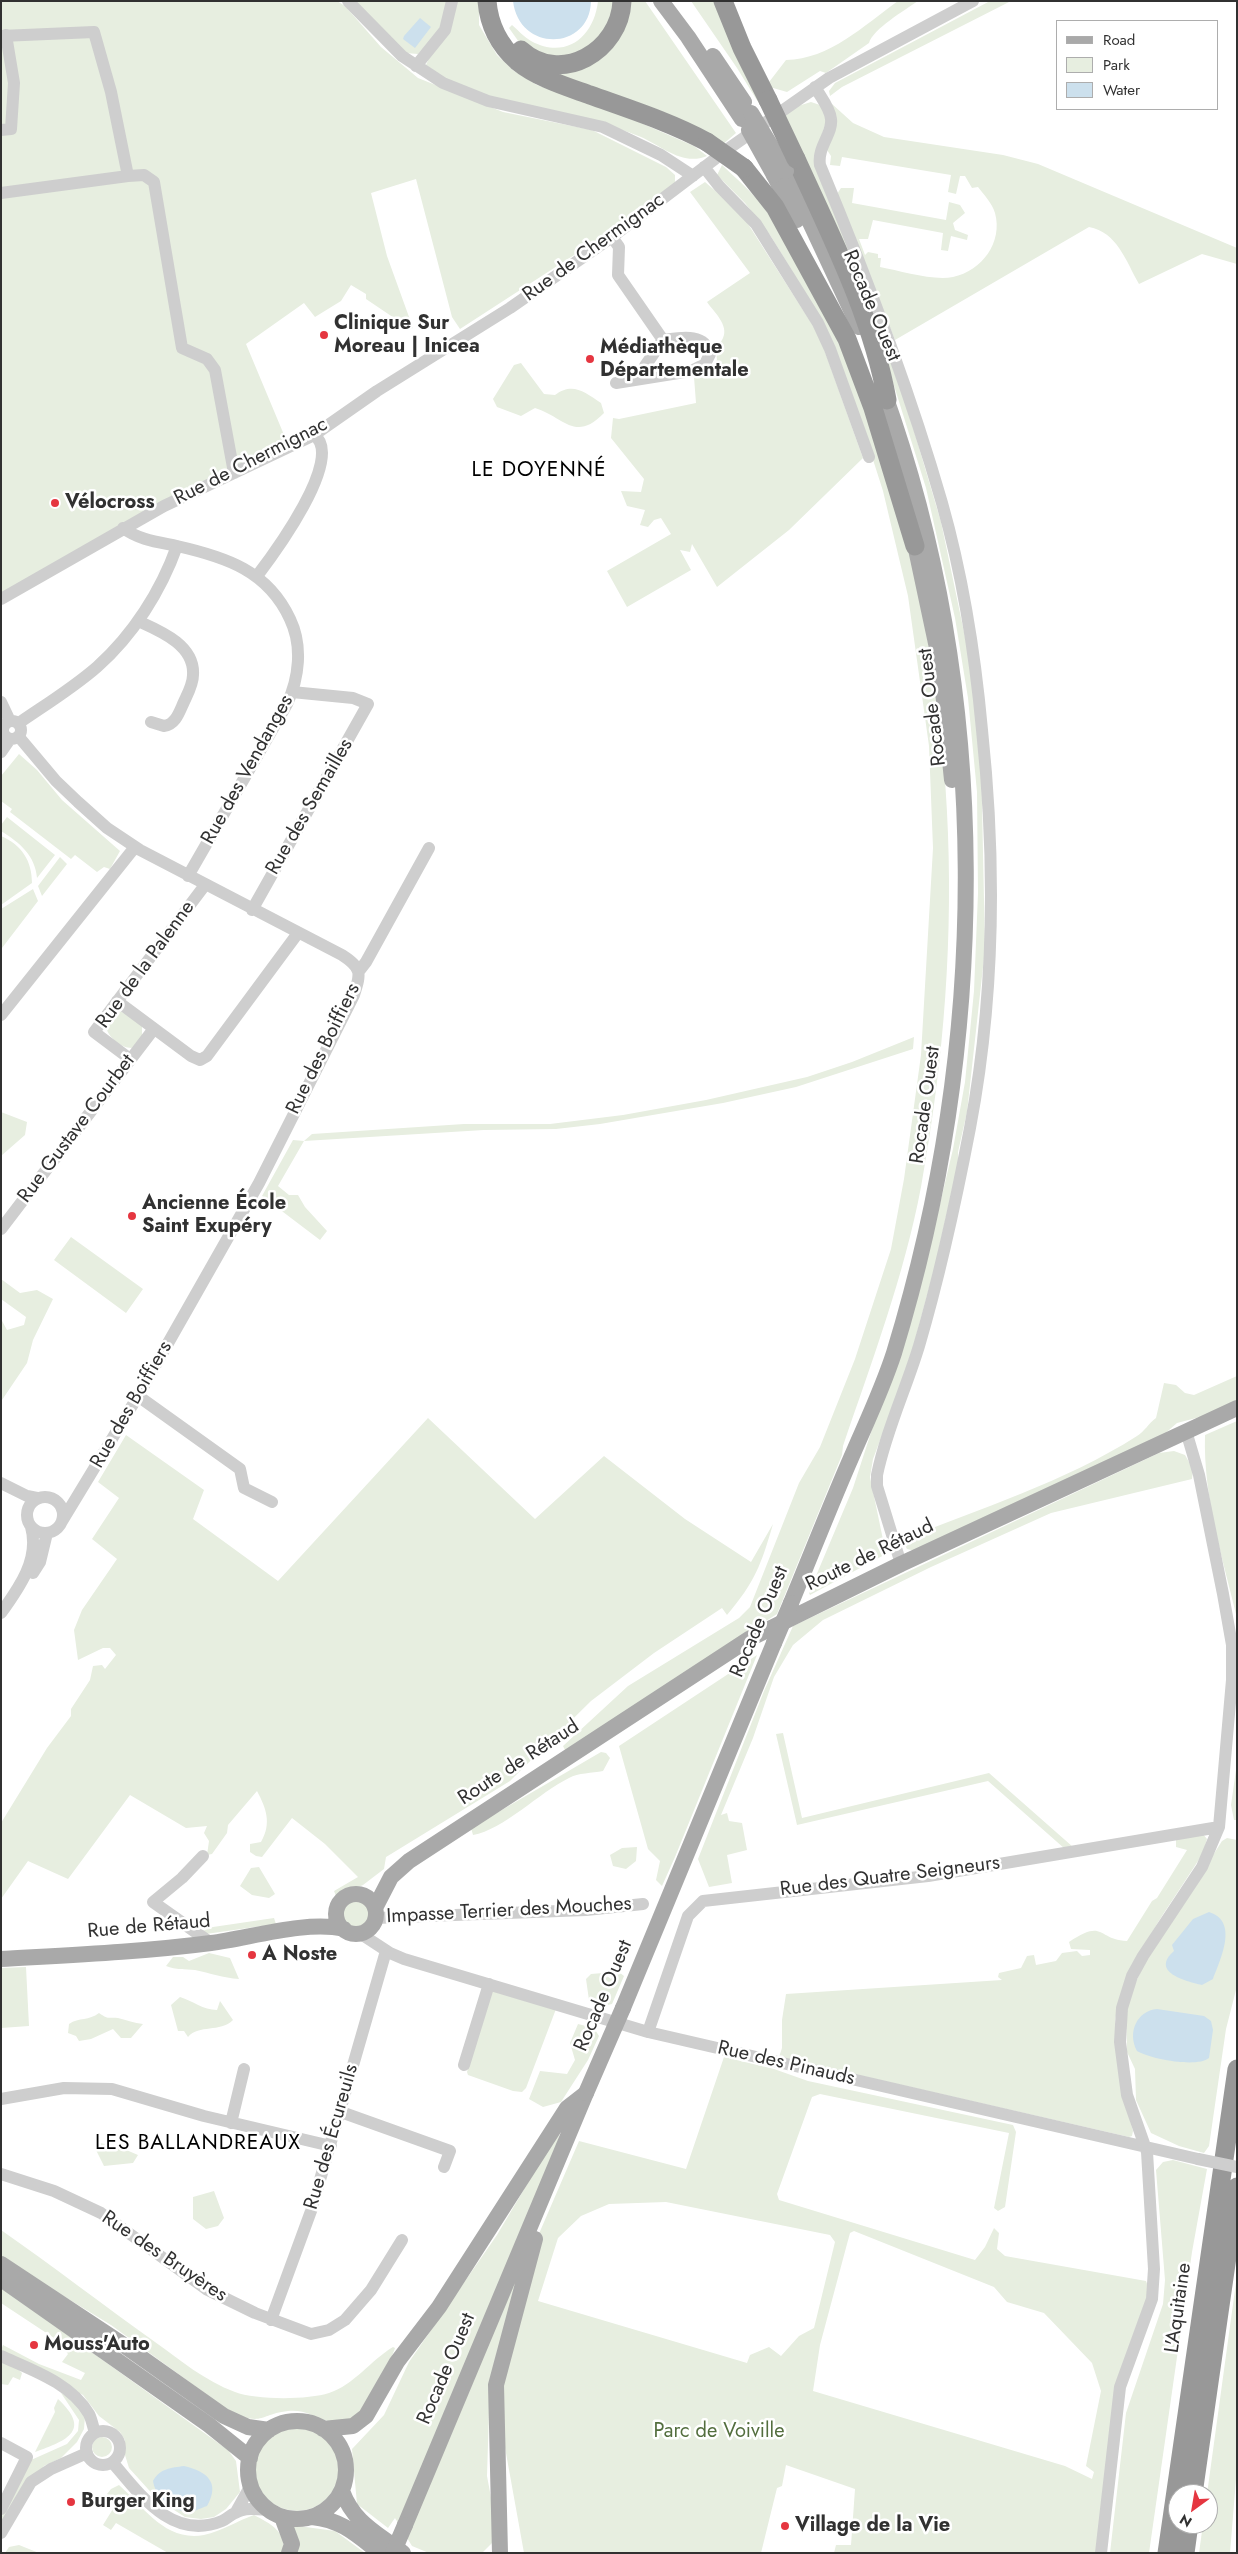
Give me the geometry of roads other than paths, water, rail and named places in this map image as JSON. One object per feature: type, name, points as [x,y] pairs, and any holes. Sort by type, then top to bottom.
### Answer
[{"type":"highway","points":[[487,1],[491,23],[501,43],[510,54],[529,69],[550,80],[676,127],[711,150],[744,168],[775,206],[847,340],[873,408],[915,546]]},
{"type":"highway","points":[[496,1],[499,16],[512,42],[536,60],[556,65],[582,60],[604,45],[616,28],[622,1]]},
{"type":"highway","points":[[723,1],[742,48],[773,107],[785,168],[837,250],[880,364],[887,400]]},
{"type":"highway","name":"L'Aquitaine","points":[[1167,2553],[1237,2069]]},
{"type":"highway","name":"L'Aquitaine","points":[[1194,2484],[1237,2188]]},
{"type":"highway","points":[[1185,2553],[1188,2534]]},
{"type":"main road","name":"Rocade Ouest","points":[[661,1],[785,168],[817,258],[859,352],[880,406],[900,476],[940,662],[954,809],[956,885],[950,1009],[944,1070],[915,1232],[885,1347],[852,1455]]},
{"type":"main road","name":"Rocade Ouest","points":[[674,1],[747,116]]},
{"type":"main road","name":"Rocade Ouest","points":[[393,2553],[710,1800],[852,1455],[868,1423],[893,1356],[926,1237],[952,1085],[959,1031],[967,873],[965,813],[954,689],[934,571],[912,485],[887,400]]},
{"type":"main road","name":"Route de Rétaud","points":[[391,1877],[409,1860],[749,1639],[901,1564],[1237,1408]]},
{"type":"main road","points":[[360,1895],[391,1877]]},
{"type":"main road","points":[[371,1921],[369,1900],[360,1895],[353,1895],[344,1899],[337,1911],[337,1920],[350,1933],[371,1921],[391,1877]]},
{"type":"main road","points":[[299,1928],[337,1911]]},
{"type":"main road","points":[[299,1928],[327,1926],[344,1929]]},
{"type":"main road","name":"Rue de Rétaud","points":[[1,1959],[149,1950],[211,1943],[299,1928]]},
{"type":"main road","points":[[323,2429],[353,2426],[366,2416],[397,2362],[439,2307],[567,2108],[586,2092]]},
{"type":"main road","points":[[500,2553],[496,2385],[522,2282],[552,2193],[563,2149]]},
{"type":"main road","points":[[1,2264],[122,2344],[224,2416],[248,2426],[269,2430]]},
{"type":"main road","points":[[1,2279],[209,2425],[250,2458]]},
{"type":"main road","points":[[290,2553],[292,2544],[275,2513],[258,2499],[251,2485],[248,2472],[250,2458],[257,2442],[269,2430],[282,2424],[310,2423],[323,2429],[338,2443],[345,2461],[346,2471],[342,2491],[333,2504],[312,2517]]},
{"type":"main road","points":[[342,2491],[348,2508],[355,2517],[403,2553]]},
{"type":"main road","points":[[275,2513],[297,2519],[312,2517],[344,2525],[380,2553]]},
{"type":"street","points":[[348,1],[384,39],[416,66],[443,83],[488,101],[583,122],[619,133],[661,154],[693,176]]},
{"type":"street","points":[[416,66],[445,30],[452,1]]},
{"type":"street","points":[[728,149],[773,107],[815,87],[876,52],[973,1]]},
{"type":"street","points":[[1,130],[11,129],[14,82],[4,35],[94,32],[111,92],[128,176]]},
{"type":"street","points":[[815,87],[831,117],[830,126],[820,151],[820,165],[886,332],[942,505],[976,668],[988,780],[992,900],[991,941],[986,1009],[974,1107],[965,1154],[920,1344],[877,1474],[879,1493],[901,1564]]},
{"type":"street","name":"Rue de Chermignac","points":[[1,599],[164,506],[314,434],[377,391],[510,308],[612,237],[704,167],[711,150]]},
{"type":"street","points":[[704,167],[719,186],[756,224],[818,323],[830,349],[869,458]]},
{"type":"street","points":[[1,193],[128,176],[144,175],[154,182],[182,348],[207,360],[215,370],[234,473]]},
{"type":"street","points":[[612,237],[619,247],[618,275],[663,340]]},
{"type":"street","points":[[616,383],[642,377],[692,371],[699,368],[709,359],[709,349],[697,339],[663,340]]},
{"type":"street","points":[[642,377],[645,366],[663,340]]},
{"type":"street","points":[[257,576],[288,535],[313,487],[322,449],[319,438],[314,434]]},
{"type":"street","name":"Rue des Vendanges","points":[[123,528],[142,538],[221,558],[257,576],[276,594],[293,624],[298,655],[292,692],[188,876]]},
{"type":"street","points":[[1,752],[10,731],[96,668],[138,621],[156,592],[177,546]]},
{"type":"street","points":[[138,621],[177,642],[185,650],[193,666],[193,680],[175,720],[164,726],[151,722]]},
{"type":"street","name":"Rue des Semailles","points":[[252,910],[368,704],[353,698],[292,692]]},
{"type":"street","name":"Rue des Boiffiers","points":[[1,702],[10,731],[78,802],[107,828],[134,847],[352,962],[359,971],[354,995],[259,1183],[138,1396],[82,1491],[61,1522]]},
{"type":"street","points":[[1,1015],[134,847]]},
{"type":"street","points":[[359,971],[371,954],[429,848]]},
{"type":"street","name":"Rue de la Palenne","points":[[130,1059],[94,1032],[205,885]]},
{"type":"street","points":[[117,1001],[196,1060],[203,1059],[298,933]]},
{"type":"street","name":"Rue Gustave Courbet","points":[[1,1229],[154,1030]]},
{"type":"street","points":[[138,1396],[240,1469],[244,1488],[272,1502]]},
{"type":"street","points":[[1101,2553],[1120,2387],[1152,2299],[1154,2261],[1148,2162],[1145,2146],[1127,2095],[1120,2042],[1122,2008],[1139,1962],[1202,1867],[1219,1827],[1232,1680],[1232,1645],[1199,1475],[1186,1431]]},
{"type":"street","points":[[1,1484],[26,1496],[36,1498],[47,1496],[58,1502],[63,1511],[61,1522],[56,1529],[47,1533],[40,1532],[31,1527]]},
{"type":"street","points":[[1,1484],[27,1510]]},
{"type":"street","name":"Rue des Boiffiers","points":[[58,1502],[73,1498],[82,1491]]},
{"type":"street","points":[[1,1613],[31,1561],[34,1540],[27,1520],[27,1510],[36,1498]]},
{"type":"street","points":[[10,1599],[35,1570],[43,1552],[47,1533]]},
{"type":"street","name":"Rue des Quatre Seigneurs","points":[[648,2032],[688,1916],[703,1901],[928,1876],[1219,1827]]},
{"type":"street","points":[[203,1856],[182,1878],[153,1902],[211,1943]]},
{"type":"street","name":"Impasse Terrier des Mouches","points":[[371,1921],[586,1910],[643,1904]]},
{"type":"street","name":"Rue des Pinauds","points":[[371,1921],[383,1949],[404,1959],[648,2032],[1237,2168]]},
{"type":"street","name":"Rue des Écureuils","points":[[272,2320],[311,2210],[331,2146],[383,1949]]},
{"type":"street","points":[[464,2065],[489,1984]]},
{"type":"street","points":[[231,2123],[244,2069]]},
{"type":"street","points":[[1,2098],[64,2088],[112,2089],[231,2123],[331,2146]]},
{"type":"street","points":[[341,2112],[450,2151],[444,2168]]},
{"type":"street","name":"Rue des Bruyères","points":[[1,2174],[54,2191],[101,2213],[138,2238],[189,2279],[226,2300],[311,2334],[338,2326],[371,2290],[402,2240]]},
{"type":"street","points":[[1,2356],[47,2377],[76,2396],[90,2416],[95,2433]]},
{"type":"street","points":[[107,2431],[117,2438],[120,2449],[113,2463],[106,2465],[96,2464],[87,2453],[88,2441],[95,2433],[107,2431]]},
{"type":"street","points":[[1,2443],[27,2457],[1,2509]]},
{"type":"street","points":[[1,2533],[31,2482],[52,2468],[87,2453]]},
{"type":"street","points":[[113,2463],[158,2512],[171,2520],[185,2525],[207,2525],[223,2521],[236,2512],[256,2508],[275,2513]]},
{"type":"street","points":[[236,2512],[251,2485]]},
{"type":"water","points":[[513,1],[591,1],[588,17],[579,29],[567,37],[554,39],[540,37],[528,30],[518,18]]},
{"type":"water","points":[[420,18],[431,27],[415,48],[403,39]]},
{"type":"water","points":[[1209,1912],[1218,1917],[1223,1923],[1225,1940],[1213,1979],[1202,1985],[1179,1978],[1168,1970],[1166,1965],[1168,1958],[1174,1951],[1172,1945],[1193,1919]]},
{"type":"water","points":[[1157,2009],[1204,2016],[1211,2021],[1213,2030],[1209,2058],[1195,2062],[1173,2061],[1152,2057],[1137,2051],[1133,2037],[1136,2024],[1144,2014]]},
{"type":"water","points":[[184,2466],[199,2471],[212,2484],[211,2498],[207,2506],[190,2512],[175,2508],[160,2497],[153,2481],[162,2471]]},
{"type":"place","name":"Clinique Sur Moreau | Inicea","points":[[324,335]]},
{"type":"place","name":"Médiathèque Départementale","points":[[590,359]]},
{"type":"place","name":"Vélocross","points":[[55,503]]},
{"type":"place","name":"Ancienne École Saint Exupéry","points":[[132,1216]]},
{"type":"place","name":"A Noste","points":[[252,1955]]},
{"type":"place","name":"Mouss'Auto","points":[[34,2345]]},
{"type":"place","name":"Burger King","points":[[71,2502]]},
{"type":"place","name":"Village de la Vie","points":[[785,2526]]},
{"type":"district","name":"LE DOYENNÉ","points":[[539,471]]},
{"type":"district","name":"LES BALLANDREAUX","points":[[198,2144]]},
{"type":"park label","name":"Parc de Voiville","points":[[719,2432]]}]
